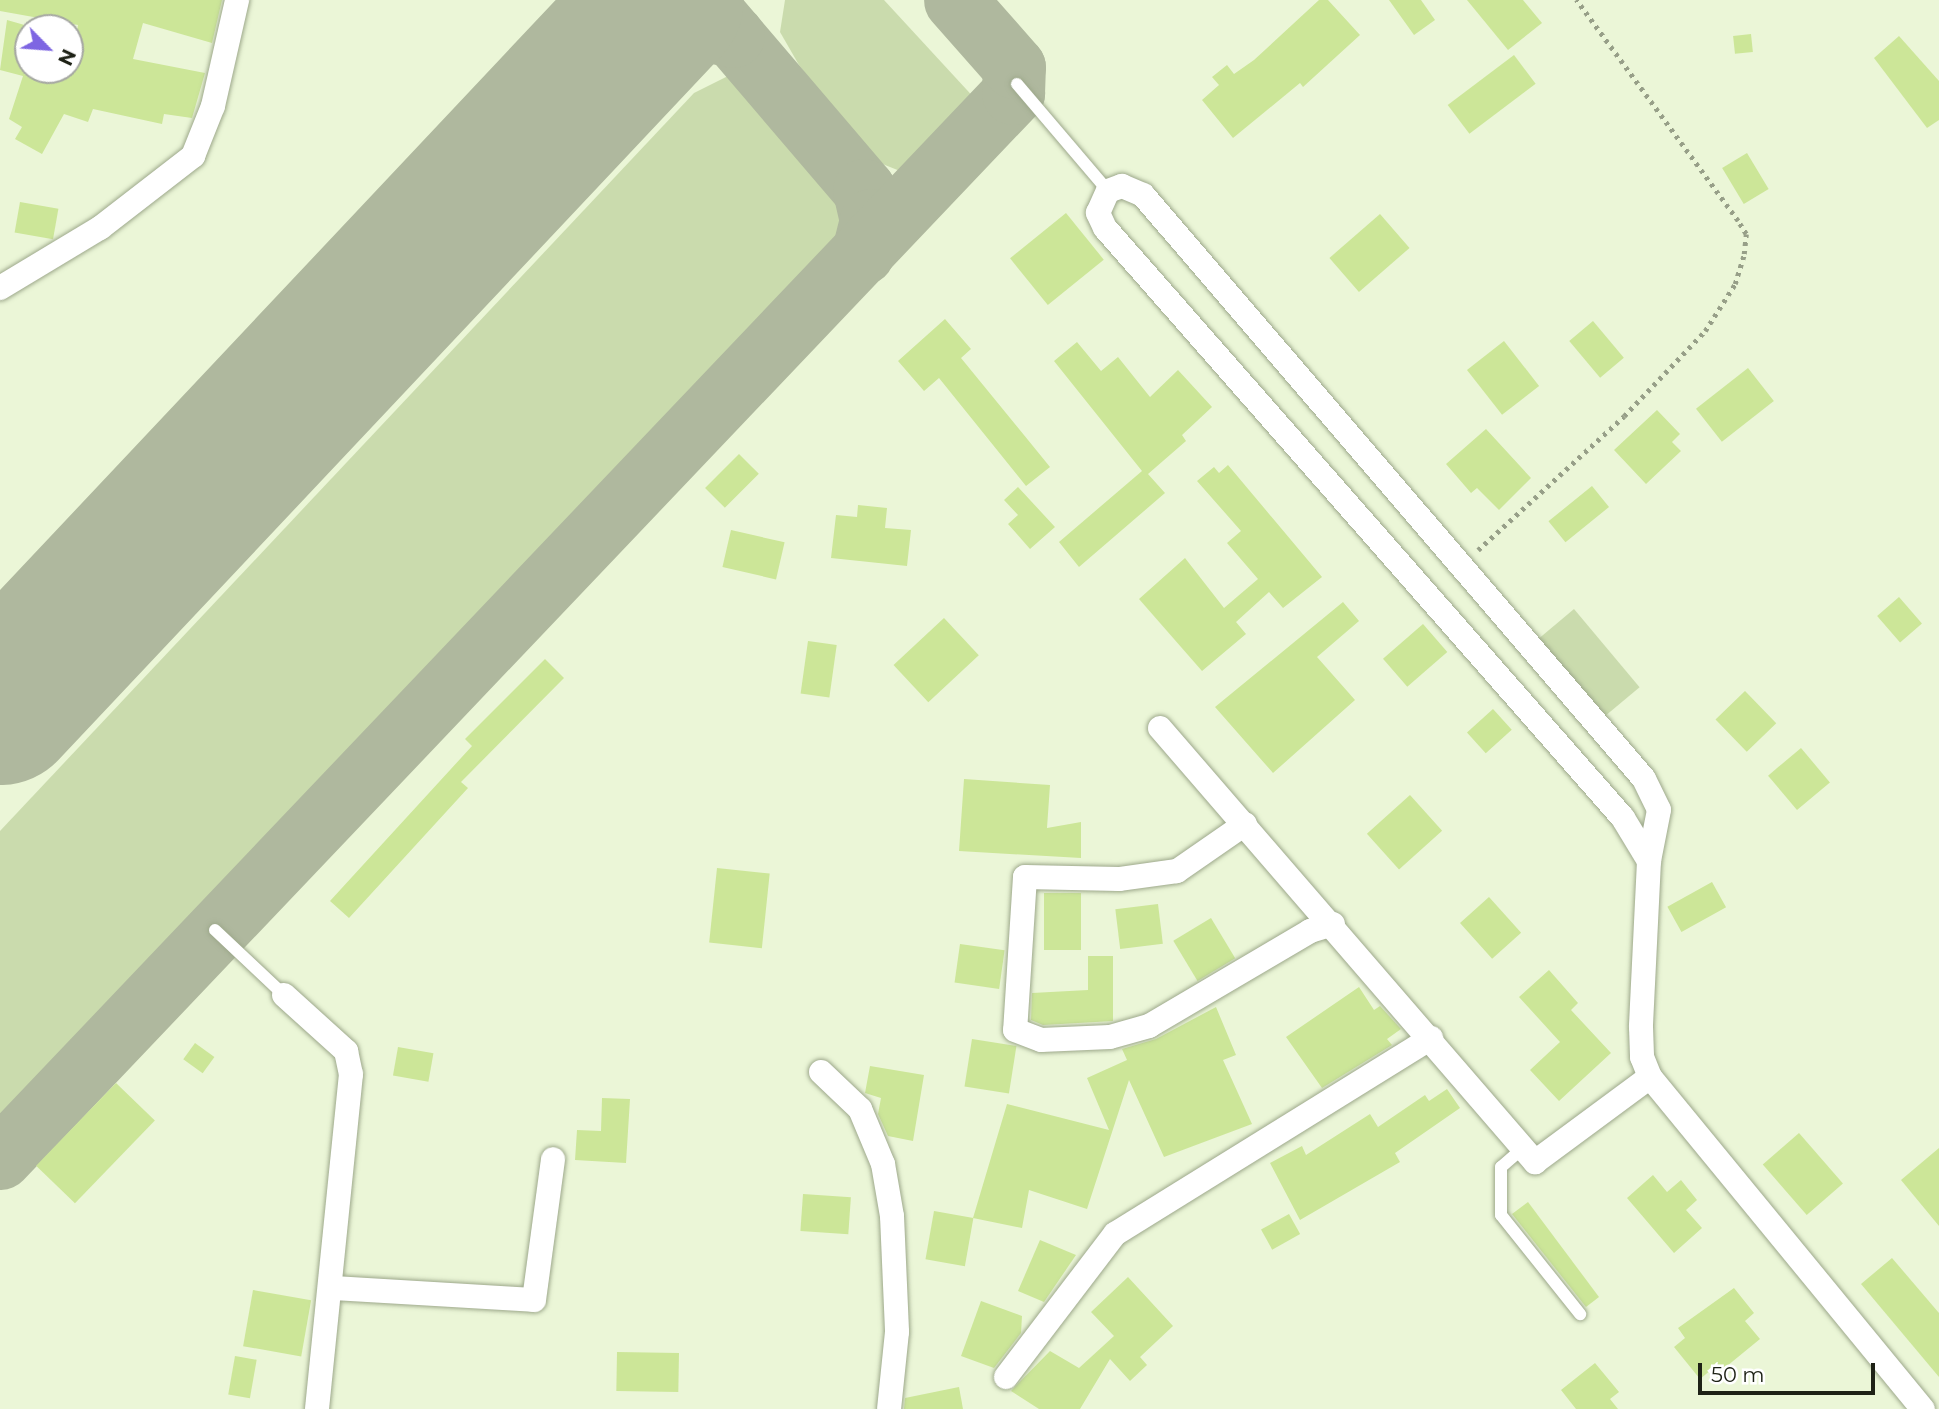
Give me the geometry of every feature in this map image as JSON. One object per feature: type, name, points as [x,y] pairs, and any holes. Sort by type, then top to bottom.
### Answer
[{"type":"street","points":[[0,288],[100,228],[193,156],[213,106],[237,0]]},
{"type":"street","points":[[1648,861],[1614,808],[1105,228],[1098,213],[1108,191],[1122,186],[1143,195],[1462,565],[1654,795],[1658,831],[1648,861],[1641,1027],[1642,1057],[1650,1077],[1923,1409]]},
{"type":"street","points":[[1160,728],[1333,924],[1535,1162],[1650,1077]]},
{"type":"street","points":[[1245,824],[1177,871],[1119,878],[1026,877],[1015,1030],[1041,1040],[1110,1037],[1149,1026],[1310,931],[1333,924]]},
{"type":"street","points":[[284,995],[346,1051],[351,1074],[332,1287],[317,1409]]},
{"type":"street","points":[[1006,1377],[1115,1234],[1431,1038]]},
{"type":"street","points":[[821,1072],[860,1109],[883,1164],[892,1216],[897,1332],[889,1409]]},
{"type":"street","points":[[332,1287],[534,1300],[553,1159]]},
{"type":"lane","points":[[1017,84],[1108,191]]},
{"type":"lane","points":[[215,930],[284,995]]},
{"type":"lane","points":[[1523,1148],[1502,1167],[1501,1215],[1580,1314]]},
{"type":"path","points":[[1462,565],[1624,416],[1705,331],[1735,284],[1744,254],[1746,234],[1738,221],[1576,0]]},
{"type":"green space","points":[[785,0],[884,0],[978,102],[918,168],[900,171],[885,165],[868,156],[799,65],[780,32]]},
{"type":"green space","points":[[730,75],[750,81],[853,207],[854,221],[843,244],[0,1139],[0,831],[694,93]]},
{"type":"green space","points":[[1574,609],[1640,687],[1600,721],[1534,642]]},
{"type":"building","points":[[0,0],[222,0],[212,43],[143,23],[133,59],[205,73],[192,118],[164,114],[162,124],[93,109],[88,122],[64,114],[42,154],[15,139],[22,127],[9,119],[20,84],[84,84],[84,14],[17,14],[0,11]]},
{"type":"building","points":[[1319,0],[1328,0],[1360,35],[1303,87],[1300,83],[1233,138],[1202,100],[1219,85],[1212,77],[1227,65],[1234,74],[1254,60]]},
{"type":"building","points":[[1389,0],[1421,0],[1435,20],[1414,35]]},
{"type":"building","points":[[1467,0],[1523,0],[1542,23],[1508,50]]},
{"type":"building","points":[[7,20],[14,22],[14,74],[0,70]]},
{"type":"building","points":[[1751,34],[1753,52],[1735,54],[1733,36]]},
{"type":"building","points":[[1899,36],[1939,81],[1939,120],[1927,128],[1874,58]]},
{"type":"building","points":[[1514,55],[1536,84],[1469,134],[1448,105]]},
{"type":"building","points":[[1747,153],[1769,189],[1744,204],[1722,168]]},
{"type":"building","points":[[20,202],[58,209],[53,239],[15,233]]},
{"type":"building","points":[[1066,213],[1104,260],[1048,305],[1010,258]]},
{"type":"building","points":[[1380,214],[1410,248],[1359,292],[1329,258]]},
{"type":"building","points":[[945,319],[971,349],[961,358],[1050,467],[1026,486],[939,378],[924,391],[898,361]]},
{"type":"building","points":[[1593,321],[1624,358],[1600,378],[1569,341]]},
{"type":"building","points":[[1504,341],[1539,386],[1502,415],[1467,370]]},
{"type":"building","points":[[1077,342],[1101,371],[1118,357],[1150,397],[1178,370],[1212,407],[1182,435],[1186,441],[1148,474],[1165,493],[1079,567],[1059,542],[1142,471],[1054,361]]},
{"type":"building","points":[[1748,368],[1774,401],[1722,442],[1696,409]]},
{"type":"building","points":[[1657,410],[1680,434],[1672,442],[1681,451],[1646,484],[1614,450]]},
{"type":"building","points":[[1486,429],[1531,478],[1499,510],[1477,488],[1471,493],[1446,464]]},
{"type":"building","points":[[739,454],[759,474],[725,508],[705,488]]},
{"type":"building","points":[[1228,465],[1322,577],[1283,608],[1269,592],[1236,622],[1246,634],[1202,671],[1139,599],[1185,558],[1224,608],[1258,579],[1227,543],[1241,531],[1197,481],[1214,467],[1219,473]]},
{"type":"building","points":[[1592,486],[1609,507],[1565,542],[1548,521]]},
{"type":"building","points":[[1018,487],[1055,527],[1030,549],[1008,524],[1018,515],[1004,500]]},
{"type":"building","points":[[858,505],[887,508],[885,528],[911,530],[907,566],[831,558],[836,515],[857,517]]},
{"type":"building","points":[[731,530],[785,542],[776,579],[722,567]]},
{"type":"building","points":[[1899,597],[1922,623],[1900,642],[1877,616]]},
{"type":"building","points":[[1343,602],[1359,621],[1317,657],[1355,700],[1273,773],[1215,707]]},
{"type":"building","points":[[944,618],[979,655],[928,702],[894,665]]},
{"type":"building","points":[[1423,624],[1447,652],[1407,687],[1383,659]]},
{"type":"building","points":[[808,641],[837,645],[829,698],[801,693]]},
{"type":"building","points":[[545,659],[564,678],[461,782],[468,788],[349,918],[330,901],[472,746],[465,739]]},
{"type":"building","points":[[1745,691],[1776,723],[1747,752],[1716,719]]},
{"type":"building","points":[[1493,709],[1512,730],[1486,753],[1467,732]]},
{"type":"building","points":[[1801,748],[1830,782],[1797,810],[1768,776]]},
{"type":"building","points":[[964,779],[1050,785],[1047,828],[1081,822],[1081,858],[959,851]]},
{"type":"building","points":[[1410,795],[1442,831],[1399,869],[1367,834]]},
{"type":"building","points":[[717,868],[770,874],[762,948],[709,943]]},
{"type":"building","points":[[1712,882],[1726,907],[1681,932],[1667,907]]},
{"type":"building","points":[[1044,893],[1081,893],[1081,950],[1044,950]]},
{"type":"building","points":[[1489,897],[1521,933],[1492,959],[1460,923]]},
{"type":"building","points":[[1158,904],[1163,944],[1120,949],[1115,909]]},
{"type":"building","points":[[1211,918],[1235,958],[1197,981],[1173,941]]},
{"type":"building","points":[[960,944],[1005,950],[999,989],[955,983]]},
{"type":"building","points":[[1088,956],[1113,956],[1113,1021],[1043,1025],[1031,1020],[1032,993],[1088,990]]},
{"type":"building","points":[[1549,970],[1578,1003],[1571,1010],[1611,1053],[1559,1101],[1530,1070],[1560,1042],[1519,997]]},
{"type":"building","points":[[1359,987],[1374,1010],[1380,1006],[1401,1029],[1387,1039],[1392,1045],[1322,1088],[1286,1037]]},
{"type":"building","points":[[1216,1007],[1236,1055],[1223,1060],[1252,1124],[1164,1157],[1129,1080],[1087,1209],[1029,1190],[1022,1228],[973,1218],[1007,1104],[1109,1130],[1087,1078],[1127,1060],[1122,1049],[1156,1039]]},
{"type":"building","points":[[972,1039],[1016,1046],[1009,1093],[964,1086]]},
{"type":"building","points":[[195,1043],[214,1057],[203,1073],[183,1059]]},
{"type":"building","points":[[398,1047],[433,1053],[428,1082],[393,1076]]},
{"type":"building","points":[[870,1066],[924,1075],[913,1141],[888,1136],[878,1114],[881,1098],[865,1093]]},
{"type":"building","points":[[116,1083],[155,1121],[75,1203],[36,1166]]},
{"type":"building","points":[[1447,1089],[1460,1108],[1395,1153],[1400,1162],[1300,1220],[1270,1163],[1302,1146],[1306,1155],[1370,1114],[1378,1127],[1425,1095],[1429,1101]]},
{"type":"building","points":[[602,1098],[630,1099],[626,1163],[575,1160],[577,1130],[601,1131]]},
{"type":"building","points":[[1799,1133],[1843,1184],[1807,1215],[1763,1164]]},
{"type":"building","points":[[1939,1148],[1939,1226],[1901,1180]]},
{"type":"building","points":[[1653,1175],[1667,1192],[1681,1180],[1697,1200],[1686,1210],[1702,1228],[1674,1253],[1627,1198]]},
{"type":"building","points":[[803,1194],[851,1197],[848,1234],[800,1231]]},
{"type":"building","points":[[1528,1202],[1599,1297],[1586,1307],[1512,1214]]},
{"type":"building","points":[[934,1211],[973,1218],[965,1266],[925,1259]]},
{"type":"building","points":[[1289,1214],[1300,1234],[1272,1250],[1261,1230]]},
{"type":"building","points":[[1040,1240],[1076,1255],[1044,1302],[1018,1291]]},
{"type":"building","points":[[1892,1258],[1939,1313],[1939,1377],[1861,1284]]},
{"type":"building","points":[[1128,1277],[1173,1326],[1140,1357],[1147,1365],[1130,1381],[1110,1359],[1080,1409],[1039,1409],[1011,1391],[1050,1351],[1079,1368],[1114,1336],[1091,1312]]},
{"type":"building","points":[[1734,1288],[1754,1313],[1745,1321],[1760,1339],[1716,1375],[1711,1370],[1700,1379],[1674,1347],[1685,1338],[1678,1328]]},
{"type":"building","points":[[253,1290],[311,1300],[301,1356],[243,1346]]},
{"type":"building","points":[[981,1301],[1022,1316],[1021,1333],[994,1368],[961,1356]]},
{"type":"building","points":[[617,1352],[679,1353],[678,1392],[616,1391]]},
{"type":"building","points":[[235,1356],[257,1360],[250,1398],[228,1394]]},
{"type":"building","points":[[1595,1363],[1619,1392],[1610,1399],[1618,1409],[1576,1409],[1561,1390]]},
{"type":"building","points":[[959,1387],[963,1409],[904,1409],[905,1398]]},
{"type":"taxiway","points":[[702,0],[864,190],[871,220],[863,253]]},
{"type":"taxiway","points":[[0,1158],[1013,93],[1014,67],[955,0]]},
{"type":"taxiway","points":[[630,37],[683,25],[733,36]]},
{"type":"runway","points":[[0,705],[664,0]]}]
